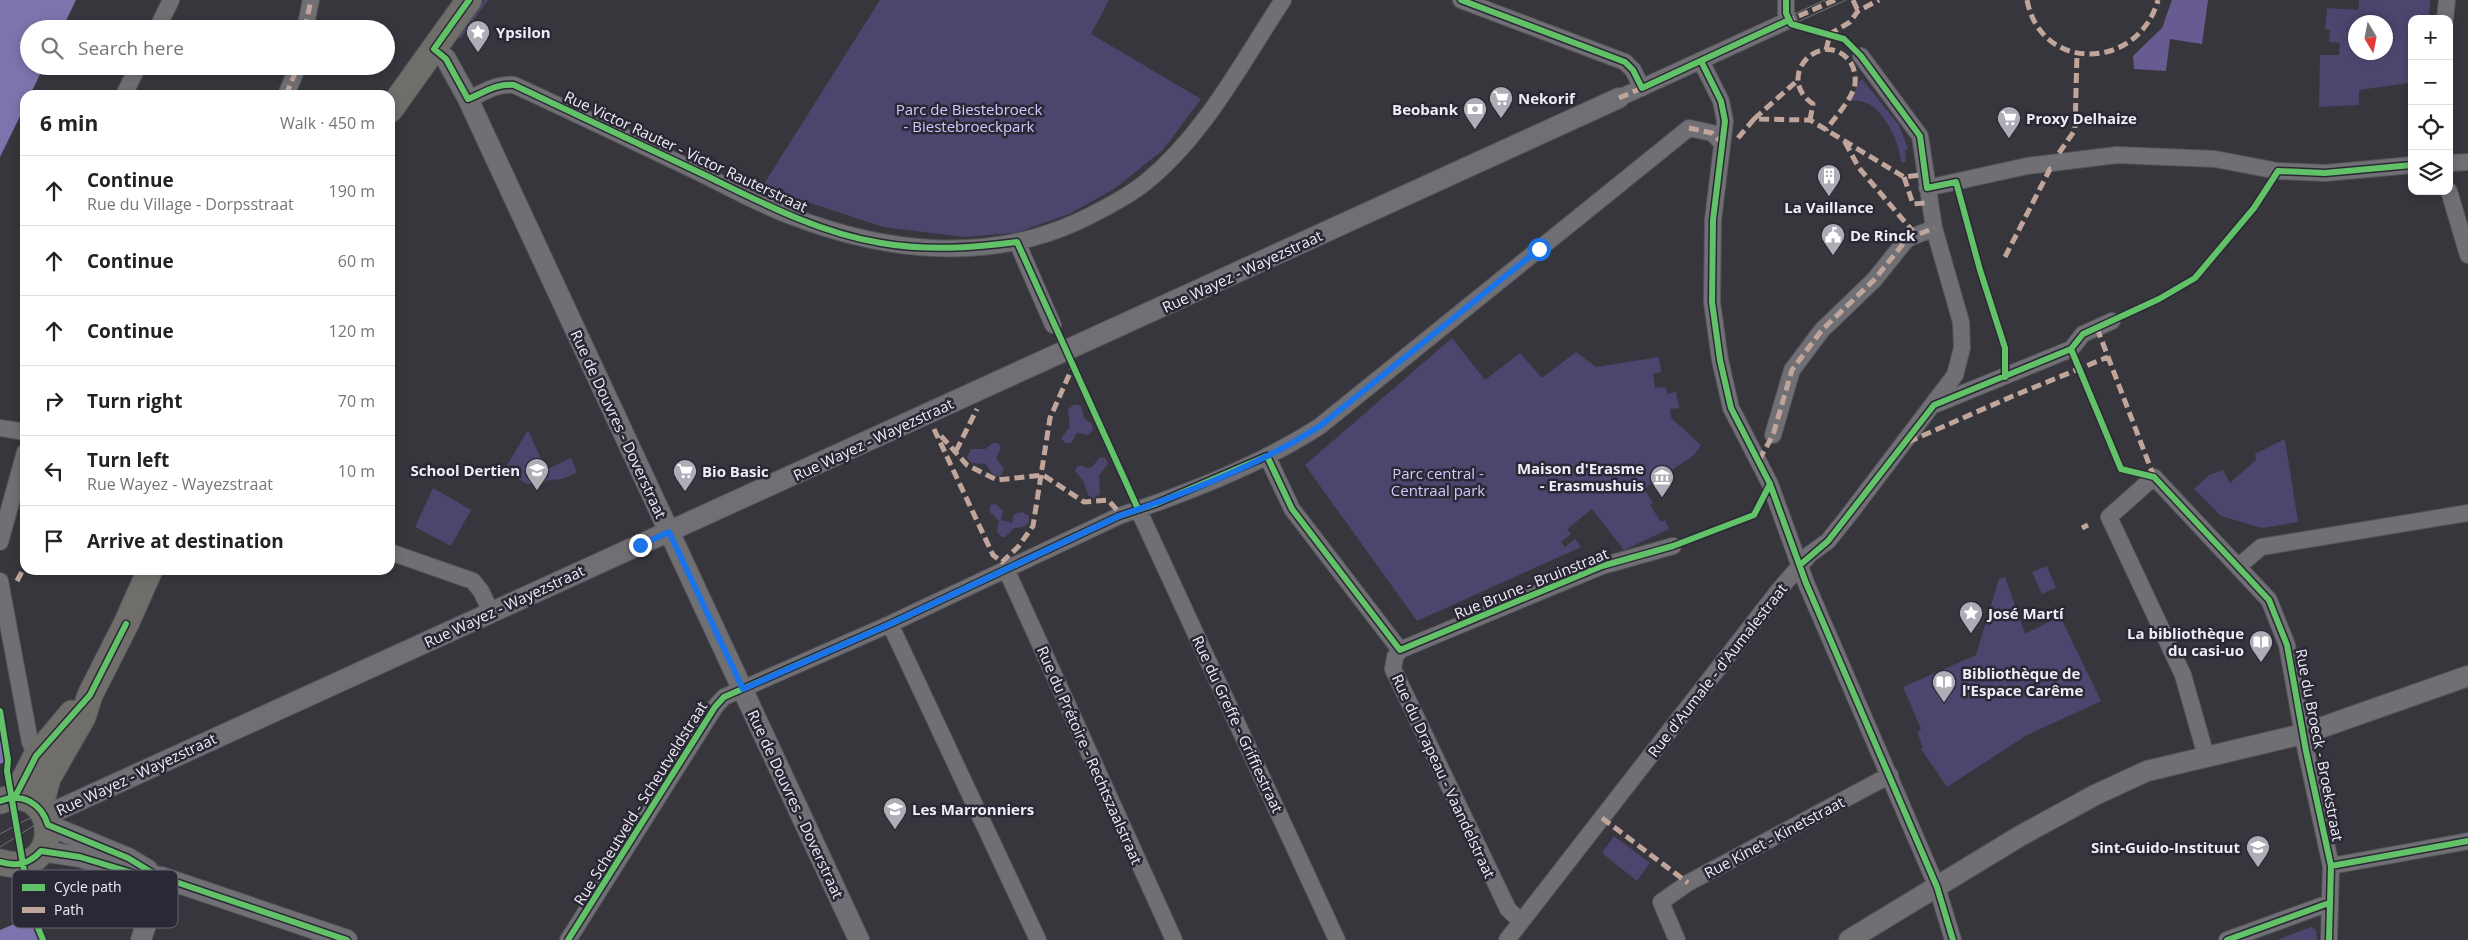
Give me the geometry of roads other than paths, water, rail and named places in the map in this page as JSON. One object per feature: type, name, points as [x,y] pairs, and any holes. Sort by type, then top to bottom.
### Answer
[{"type":"main road","points":[[395,103],[469,0]]},
{"type":"main road","points":[[28,808],[48,778],[83,717],[90,695],[126,624],[148,575]]},
{"type":"main road","points":[[0,862],[18,865],[36,856],[48,834],[28,808],[36,756],[90,695]]},
{"type":"street","points":[[161,20],[171,0]]},
{"type":"street","points":[[307,20],[311,0]]},
{"type":"street","name":"Rue Victor Rauter - Victor Rauterstraat","points":[[468,99],[505,84],[514,85],[789,216],[846,235],[881,243],[922,248],[968,248],[1017,242],[1081,220],[1108,207],[1145,183],[1189,138],[1212,110],[1283,0]]},
{"type":"street","points":[[1461,0],[1626,62],[1634,70],[1642,88]]},
{"type":"street","name":"Rue Wayez - Wayezstraat","points":[[28,808],[491,612],[1701,61],[1789,20],[1786,13],[1786,0]]},
{"type":"street","points":[[2446,0],[2446,15]]},
{"type":"street","name":"Rue de Douvres - Doverstraat","points":[[434,49],[446,59],[468,99],[860,940]]},
{"type":"street","name":"Rue d'Aumale - d'Aumalestraat","points":[[1507,940],[1800,566],[1828,541],[1934,405],[1955,375],[1962,348],[1961,322],[1934,228],[1920,136],[1861,56]]},
{"type":"street","points":[[1701,61],[1721,101],[1725,121],[1713,220],[1712,302],[1720,360],[1732,408],[1770,484],[1800,566],[1937,887],[1952,940]]},
{"type":"street","points":[[126,90],[134,75]]},
{"type":"street","points":[[288,90],[294,75]]},
{"type":"street","name":"Rue Scheutveld - Scheutveldstraat","points":[[568,940],[715,706],[724,697],[890,624],[1111,520],[1292,444],[1320,426],[1689,128],[1712,133],[1722,143]]},
{"type":"street","points":[[1927,188],[2027,166],[2117,155],[2216,159],[2278,172],[2325,173],[2408,165]]},
{"type":"street","points":[[2453,163],[2468,162]]},
{"type":"street","points":[[2450,195],[2468,255]]},
{"type":"street","points":[[1774,435],[1792,370],[1822,330],[1874,280],[1906,239],[1934,228]]},
{"type":"street","points":[[1017,242],[1052,325]]},
{"type":"street","points":[[1934,405],[2071,349],[2082,334],[2112,321]]},
{"type":"street","points":[[0,428],[20,431]]},
{"type":"street","name":"Rue du Drapeau - Vaandelstraat","points":[[1267,456],[1292,509],[1400,650],[1395,657],[1393,669],[1508,909],[1521,922]]},
{"type":"street","points":[[0,542],[20,470]]},
{"type":"street","name":"Rue du Broeck - Broekstraat","points":[[2206,756],[2183,675],[2109,517],[2154,477],[2270,600],[2287,646],[2303,734],[2332,866],[2329,940]]},
{"type":"street","name":"Rue du Greffe - Griffiestraat","points":[[1138,509],[1337,940]]},
{"type":"street","points":[[2239,566],[2261,548],[2468,513]]},
{"type":"street","name":"Rue Brune - Bruinstraat","points":[[1400,650],[1602,566],[1673,546]]},
{"type":"street","points":[[395,554],[473,581],[482,591],[491,612]]},
{"type":"street","name":"Rue du Prétoire - Rechtszaalstraat","points":[[1006,569],[1174,940]]},
{"type":"street","points":[[0,581],[30,742],[36,756]]},
{"type":"street","points":[[890,624],[1038,940]]},
{"type":"street","points":[[1849,940],[2020,836],[2095,795],[2147,772],[2206,756],[2303,734],[2468,676]]},
{"type":"street","name":"Rue Kinet - Kinetstraat","points":[[1677,940],[1661,902],[1688,883],[1890,775]]},
{"type":"street","points":[[28,808],[148,870]]},
{"type":"street","points":[[2332,866],[2468,841]]},
{"type":"street","points":[[36,856],[80,857],[123,870]]},
{"type":"street","points":[[178,883],[347,940]]},
{"type":"street","points":[[2227,940],[2250,936],[2330,903]]},
{"type":"street","points":[[141,940],[145,928]]},
{"type":"tram line","points":[[1682,65],[1825,0]]},
{"type":"tram line","points":[[0,847],[46,818],[1846,0]]},
{"type":"tram line","points":[[0,834],[99,786],[1634,87]]},
{"type":"place","name":"Ypsilon","points":[[478,53]]},
{"type":"place","name":"Nekorif","points":[[1501,119]]},
{"type":"place","name":"Beobank","points":[[1475,130]]},
{"type":"place","name":"Proxy Delhaize","points":[[2009,139]]},
{"type":"place","name":"La Vaillance","points":[[1829,197]]},
{"type":"place","name":"De Rinck","points":[[1833,256]]},
{"type":"place","name":"School Dertien","points":[[537,491]]},
{"type":"place","name":"Bio Basic","points":[[685,492]]},
{"type":"place","name":"Maison d'Erasme - Erasmushuis","points":[[1662,498]]},
{"type":"place","name":"José Martí","points":[[1971,634]]},
{"type":"place","name":"La bibliothèque du casi-uo","points":[[2261,663]]},
{"type":"place","name":"Bibliothèque de l'Espace Carême","points":[[1944,703]]},
{"type":"place","name":"Les Marronniers","points":[[895,830]]},
{"type":"place","name":"Sint-Guido-Instituut","points":[[2258,868]]},
{"type":"park label","name":"Parc de Biestebroeck - Biestebroeckpark","points":[[969,118]]},
{"type":"park label","name":"Parc central - Centraal park","points":[[1438,482]]}]
